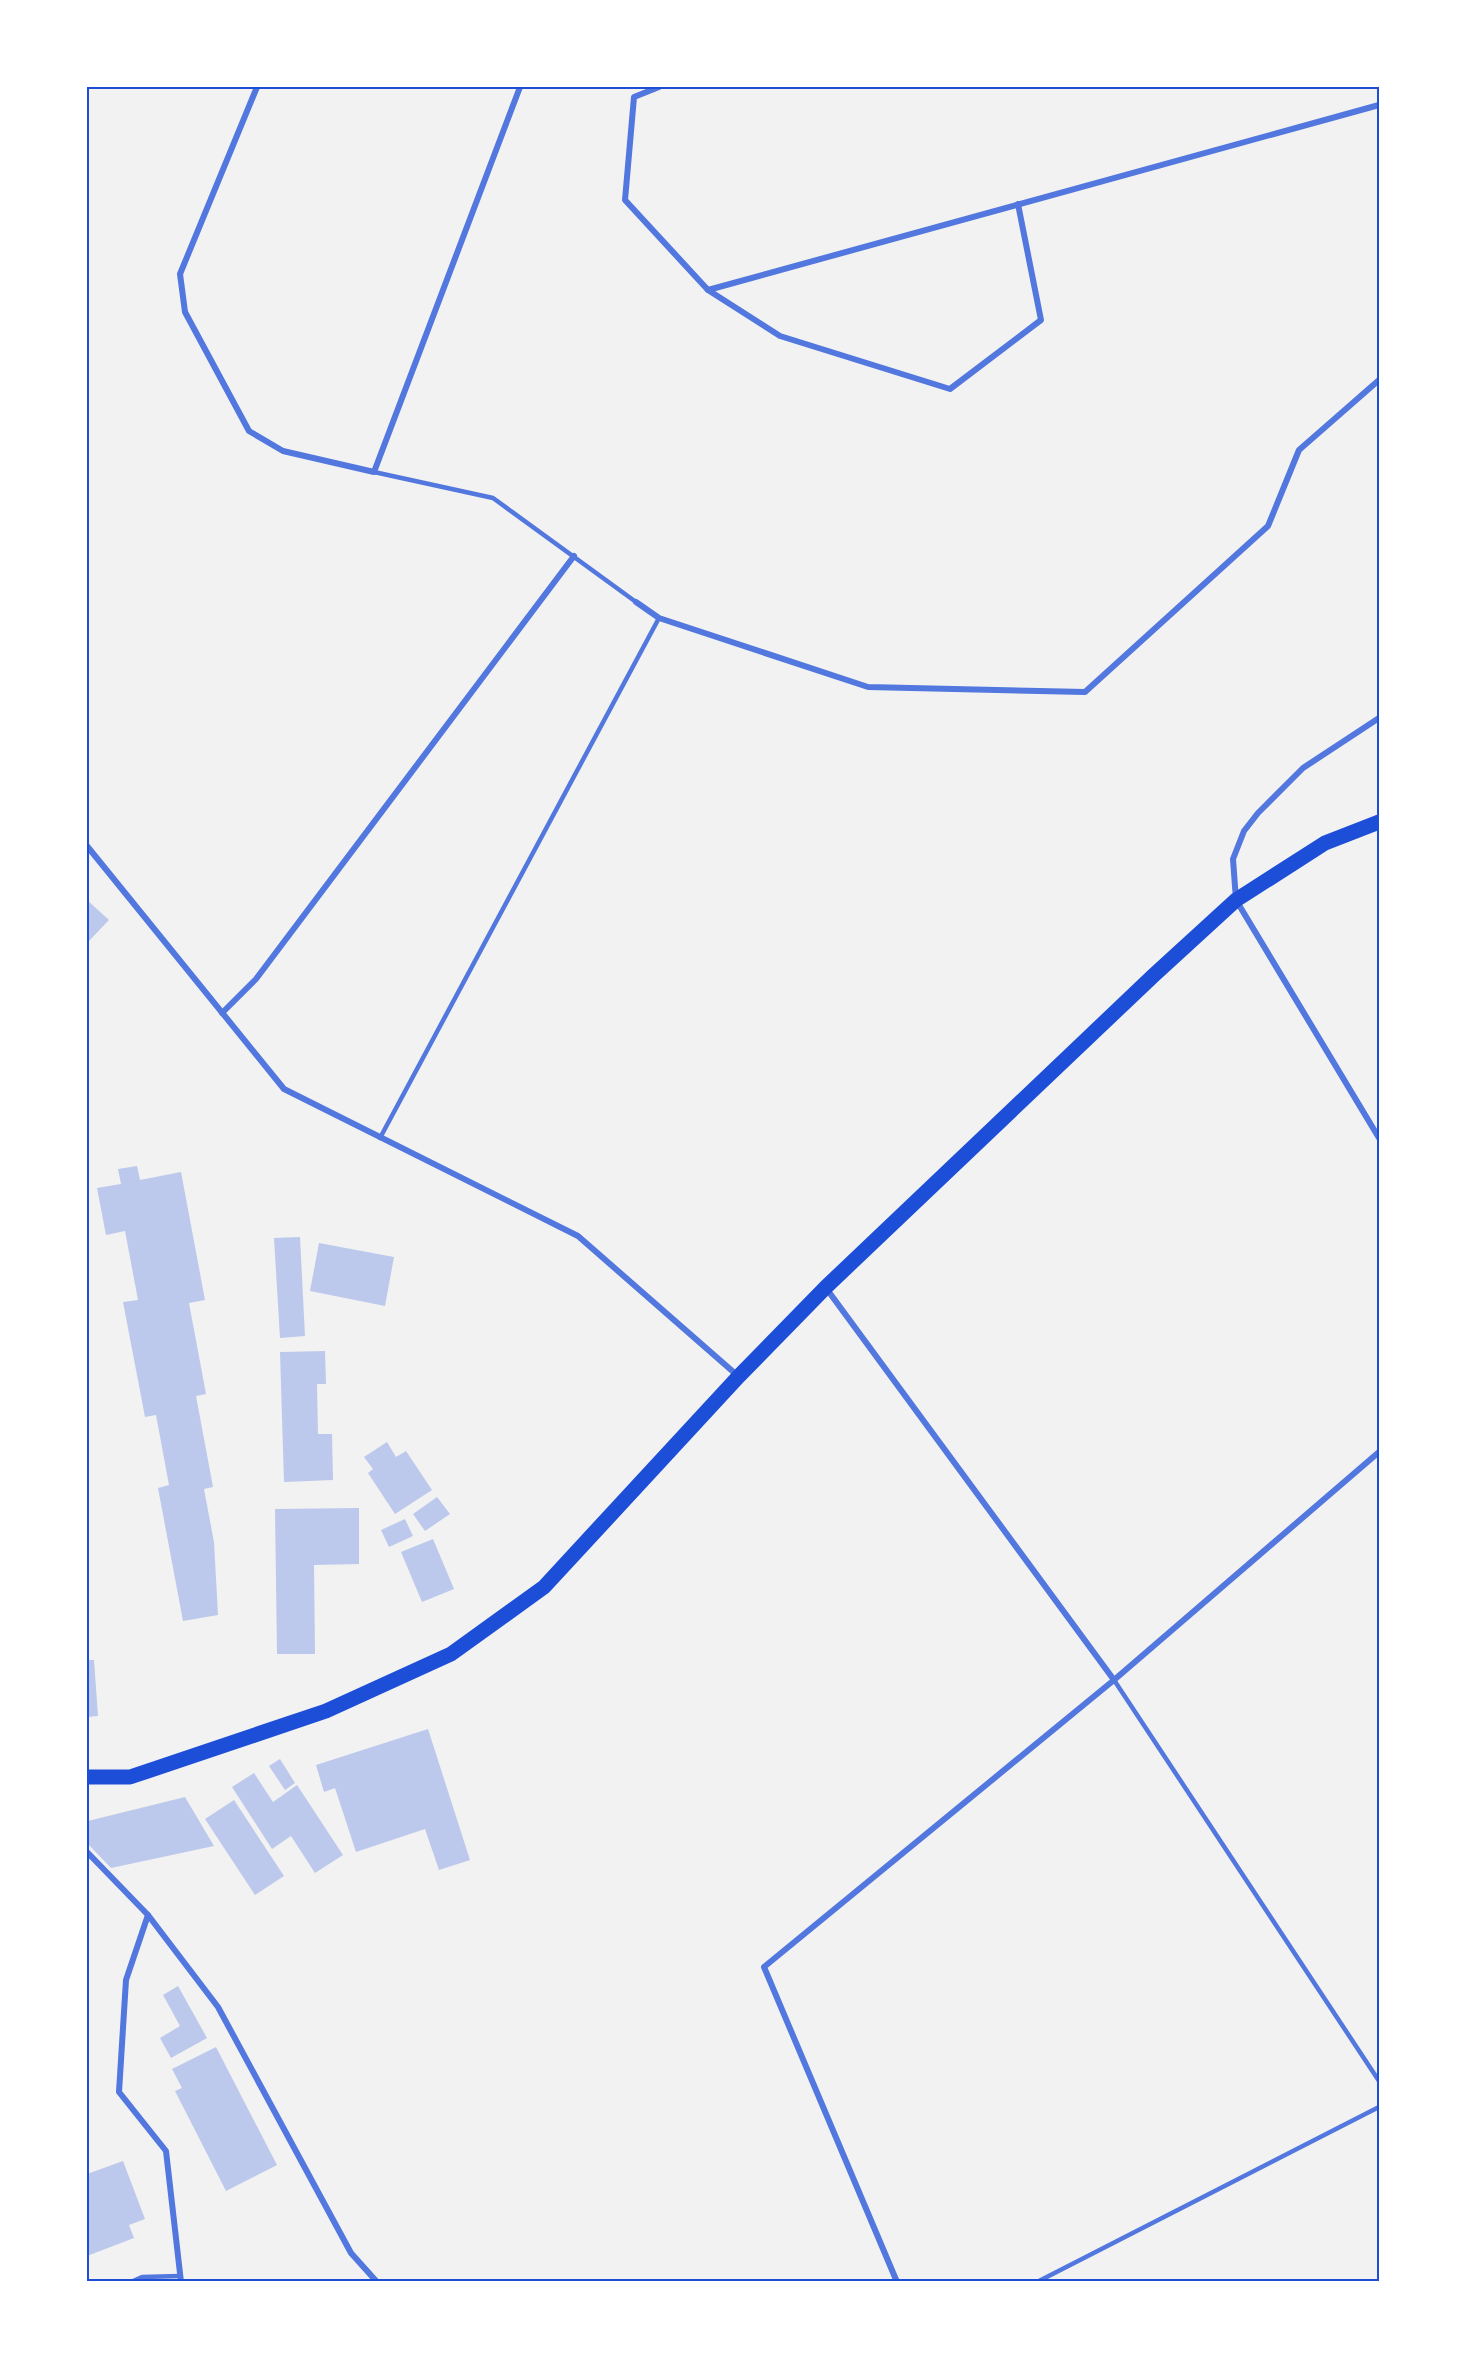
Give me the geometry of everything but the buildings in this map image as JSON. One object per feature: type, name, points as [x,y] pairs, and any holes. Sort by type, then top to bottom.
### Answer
[{"type":"main road","points":[[87,1777],[130,1777],[326,1711],[451,1654],[544,1587],[739,1376],[826,1287],[1154,975],[1236,900],[1325,843],[1379,822]]},
{"type":"street","points":[[257,87],[180,274],[184,312],[249,431],[283,451],[374,472],[520,87]]},
{"type":"street","points":[[658,87],[634,96],[625,200],[708,290],[780,336],[950,389],[1041,320],[1018,204]]},
{"type":"street","points":[[708,290],[1379,105]]},
{"type":"street","points":[[636,602],[659,618],[868,687],[1085,692],[1268,526],[1299,450],[1379,380]]},
{"type":"street","points":[[222,1013],[256,979],[574,556]]},
{"type":"street","points":[[1379,718],[1303,768],[1258,813],[1244,831],[1233,859],[1236,900],[1379,1138]]},
{"type":"street","points":[[87,846],[284,1089],[578,1236],[739,1376]]},
{"type":"street","points":[[826,1287],[1114,1680]]},
{"type":"street","points":[[897,2282],[764,1967],[1114,1680],[1379,1452]]},
{"type":"street","points":[[87,1852],[148,1916],[218,2007],[351,2253],[377,2282]]},
{"type":"street","points":[[148,1916],[126,1980],[119,2092],[166,2151],[180,2279]]},
{"type":"lane","points":[[374,472],[493,498],[636,602]]},
{"type":"lane","points":[[380,1138],[659,618]]},
{"type":"lane","points":[[1114,1680],[1379,2082]]},
{"type":"lane","points":[[1037,2282],[1379,2107]]},
{"type":"lane","points":[[131,2282],[142,2277],[180,2279]]}]
